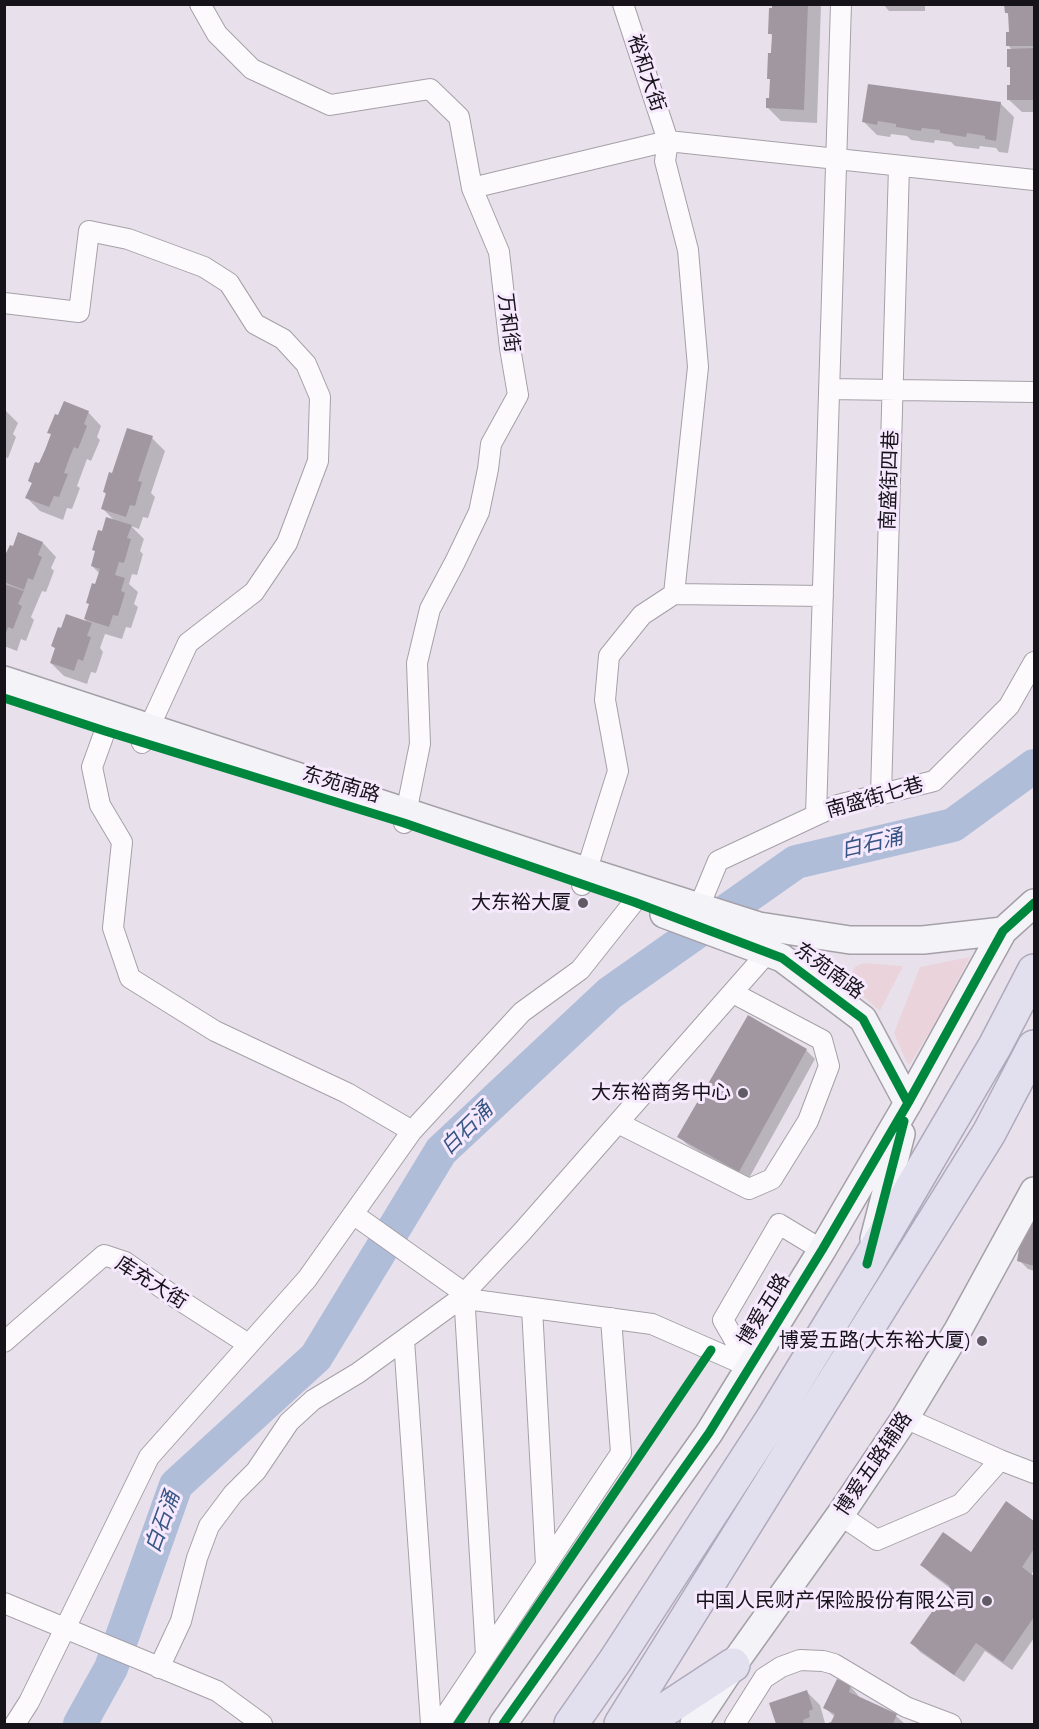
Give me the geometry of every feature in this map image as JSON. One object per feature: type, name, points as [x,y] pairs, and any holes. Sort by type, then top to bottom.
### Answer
[{"type":"highway","points":[[571,1725],[773,1418],[867,1264],[995,1046],[1035,971]]},
{"type":"highway","points":[[621,1725],[988,1132],[1035,1047]]},
{"type":"highway","points":[[643,1725],[733,1665]]},
{"type":"street","name":"万和街","points":[[200,4],[217,34],[252,69],[330,105],[430,89],[459,117],[472,188],[499,252],[518,395],[491,444],[479,512],[430,609],[417,663],[420,744],[405,817]]},
{"type":"street","name":"裕和大街","points":[[623,4],[668,141]]},
{"type":"street","points":[[816,815],[841,4]]},
{"type":"street","points":[[472,188],[668,141],[1035,180]]},
{"type":"street","points":[[668,141],[664,161],[688,250],[698,367],[674,594]]},
{"type":"street","name":"南盛街四巷","points":[[881,794],[899,166]]},
{"type":"street","points":[[4,303],[79,312],[89,231],[128,239],[204,267],[229,283],[255,324],[283,339],[306,364],[320,397],[318,461],[287,543],[254,592],[188,644],[145,735]]},
{"type":"street","points":[[829,389],[1035,392]]},
{"type":"street","points":[[584,878],[618,771],[605,700],[609,656],[642,615],[674,594],[823,596]]},
{"type":"street","name":"南盛街七巷","points":[[682,908],[718,861],[838,805],[934,782],[1009,706],[1035,662]]},
{"type":"street","name":"东苑南路","points":[[4,680],[145,735],[682,908]]},
{"type":"street","name":"东苑南路","points":[[4,698],[105,731],[145,735]]},
{"type":"street","points":[[105,731],[92,767],[99,805],[122,842],[113,928],[130,978],[215,1031],[348,1093],[412,1131]]},
{"type":"street","name":"东苑南路","points":[[584,878],[634,902],[682,908]]},
{"type":"street","points":[[15,1725],[29,1702],[149,1456],[307,1279],[412,1131],[522,1012],[580,970],[634,902]]},
{"type":"street","name":"博爱五路","points":[[503,1725],[709,1433],[822,1250],[908,1104],[1003,931],[1035,903]]},
{"type":"street","points":[[154,1666],[181,1621],[197,1558],[209,1526],[233,1494],[256,1471],[289,1422],[314,1400],[358,1373],[457,1301],[521,1233],[733,993],[762,942],[682,908]]},
{"type":"street","name":"东苑南路","points":[[762,942],[923,940],[1003,931]]},
{"type":"street","name":"东苑南路","points":[[762,942],[863,1019],[908,1104]]},
{"type":"street","points":[[618,1123],[748,1189],[772,1179],[808,1121],[829,1066],[822,1040],[733,993]]},
{"type":"street","points":[[867,1264],[908,1104]]},
{"type":"street","name":"博爱五路辅路","points":[[694,1725],[733,1665],[840,1515],[904,1418],[958,1330],[1033,1195]]},
{"type":"street","points":[[353,1214],[474,1300],[652,1324],[750,1367]]},
{"type":"street","points":[[750,1367],[723,1320],[779,1224],[822,1250]]},
{"type":"street","name":"库充大街","points":[[4,1342],[104,1255],[125,1262],[249,1344]]},
{"type":"street","points":[[464,1293],[486,1655]]},
{"type":"street","points":[[532,1308],[546,1565]]},
{"type":"street","points":[[440,1725],[621,1453],[612,1318]]},
{"type":"street","points":[[404,1340],[431,1725]]},
{"type":"street","points":[[904,1418],[1035,1473]]},
{"type":"street","points":[[840,1515],[877,1540],[961,1504],[1000,1460]]},
{"type":"street","points":[[4,1603],[217,1691],[262,1725]]},
{"type":"street","points":[[735,1725],[764,1678],[781,1667],[800,1660],[834,1664],[906,1707],[951,1725]]},
{"type":"shaded area","points":[[970,957],[934,1025],[910,1064],[907,1063],[894,1033],[920,967]]},
{"type":"shaded area","points":[[863,963],[903,966],[880,1011],[850,982],[850,976],[855,967]]},
{"type":"building","points":[[772,4],[808,4],[804,110],[766,108],[770,79],[767,79],[768,53],[771,53],[772,34],[768,34],[769,8],[772,8]]},
{"type":"building","points":[[1004,4],[1034,4],[1034,46],[1006,46],[1006,32],[1009,32],[1008,13],[1005,13]]},
{"type":"building","points":[[1034,48],[1034,100],[1007,100],[1010,67],[1007,67],[1007,49]]},
{"type":"building","points":[[868,84],[1001,102],[996,141],[985,139],[985,136],[967,133],[966,137],[940,133],[940,130],[922,128],[921,131],[896,127],[896,124],[878,121],[877,125],[862,122]]},
{"type":"building","points":[[64,401],[89,411],[84,424],[87,426],[78,449],[74,447],[69,459],[64,473],[68,474],[59,497],[54,496],[49,507],[25,498],[32,483],[28,481],[35,462],[39,463],[51,434],[47,433],[55,414],[58,415]]},
{"type":"building","points":[[127,428],[153,436],[138,481],[142,482],[135,506],[130,505],[126,517],[101,509],[109,472],[112,473]]},
{"type":"building","points":[[106,517],[132,525],[127,538],[131,539],[124,563],[119,562],[115,575],[125,578],[121,591],[125,593],[118,616],[113,615],[109,627],[84,619],[92,583],[95,584],[100,569],[91,566],[95,551],[92,550],[98,530],[102,531]]},
{"type":"building","points":[[18,532],[43,542],[38,555],[42,557],[33,580],[28,578],[24,590],[4,582],[4,557],[10,545],[13,546]]},
{"type":"building","points":[[4,584],[24,591],[18,604],[22,606],[13,629],[8,627],[5,636]]},
{"type":"building","points":[[66,614],[92,623],[87,636],[91,637],[83,661],[78,659],[74,671],[50,663],[55,648],[51,646]]},
{"type":"building","name":"大东裕商务中心","points":[[748,1015],[807,1049],[739,1172],[677,1137]]},
{"type":"building","points":[[1034,1217],[1034,1266],[1017,1261],[1021,1238]]},
{"type":"building","name":"中国人民财产保险股份有限公司","points":[[1006,1501],[1034,1521],[1034,1549],[1022,1567],[1034,1576],[1034,1617],[1003,1662],[976,1643],[954,1675],[910,1643],[950,1586],[920,1565],[943,1532],[971,1552]]},
{"type":"building","points":[[837,1679],[851,1685],[849,1692],[897,1714],[893,1724],[825,1724],[831,1722],[835,1714],[823,1708]]},
{"type":"building","points":[[807,1690],[813,1709],[809,1711],[810,1717],[803,1720],[804,1724],[776,1724],[769,1703]]},
{"type":"waterway","name":"白石涌","points":[[80,1724],[111,1668],[176,1485],[316,1357],[441,1151],[610,993],[796,862],[953,825],[1034,766]]},
{"type":"cycle path","points":[[4,698],[404,823],[634,902],[782,958],[863,1019],[908,1103]]},
{"type":"cycle path","points":[[503,1724],[709,1433],[822,1250],[908,1103],[1003,931],[1034,903]]},
{"type":"cycle path","points":[[867,1264],[904,1121]]},
{"type":"cycle path","points":[[458,1724],[711,1350]]},
{"type":"place","name":"大东裕大厦","points":[[583,903]]},
{"type":"place","name":"大东裕商务中心","points":[[743,1093]]},
{"type":"place","name":"博爱五路(大东裕大厦)","points":[[982,1341]]},
{"type":"place","name":"中国人民财产保险股份有限公司","points":[[987,1601]]}]
